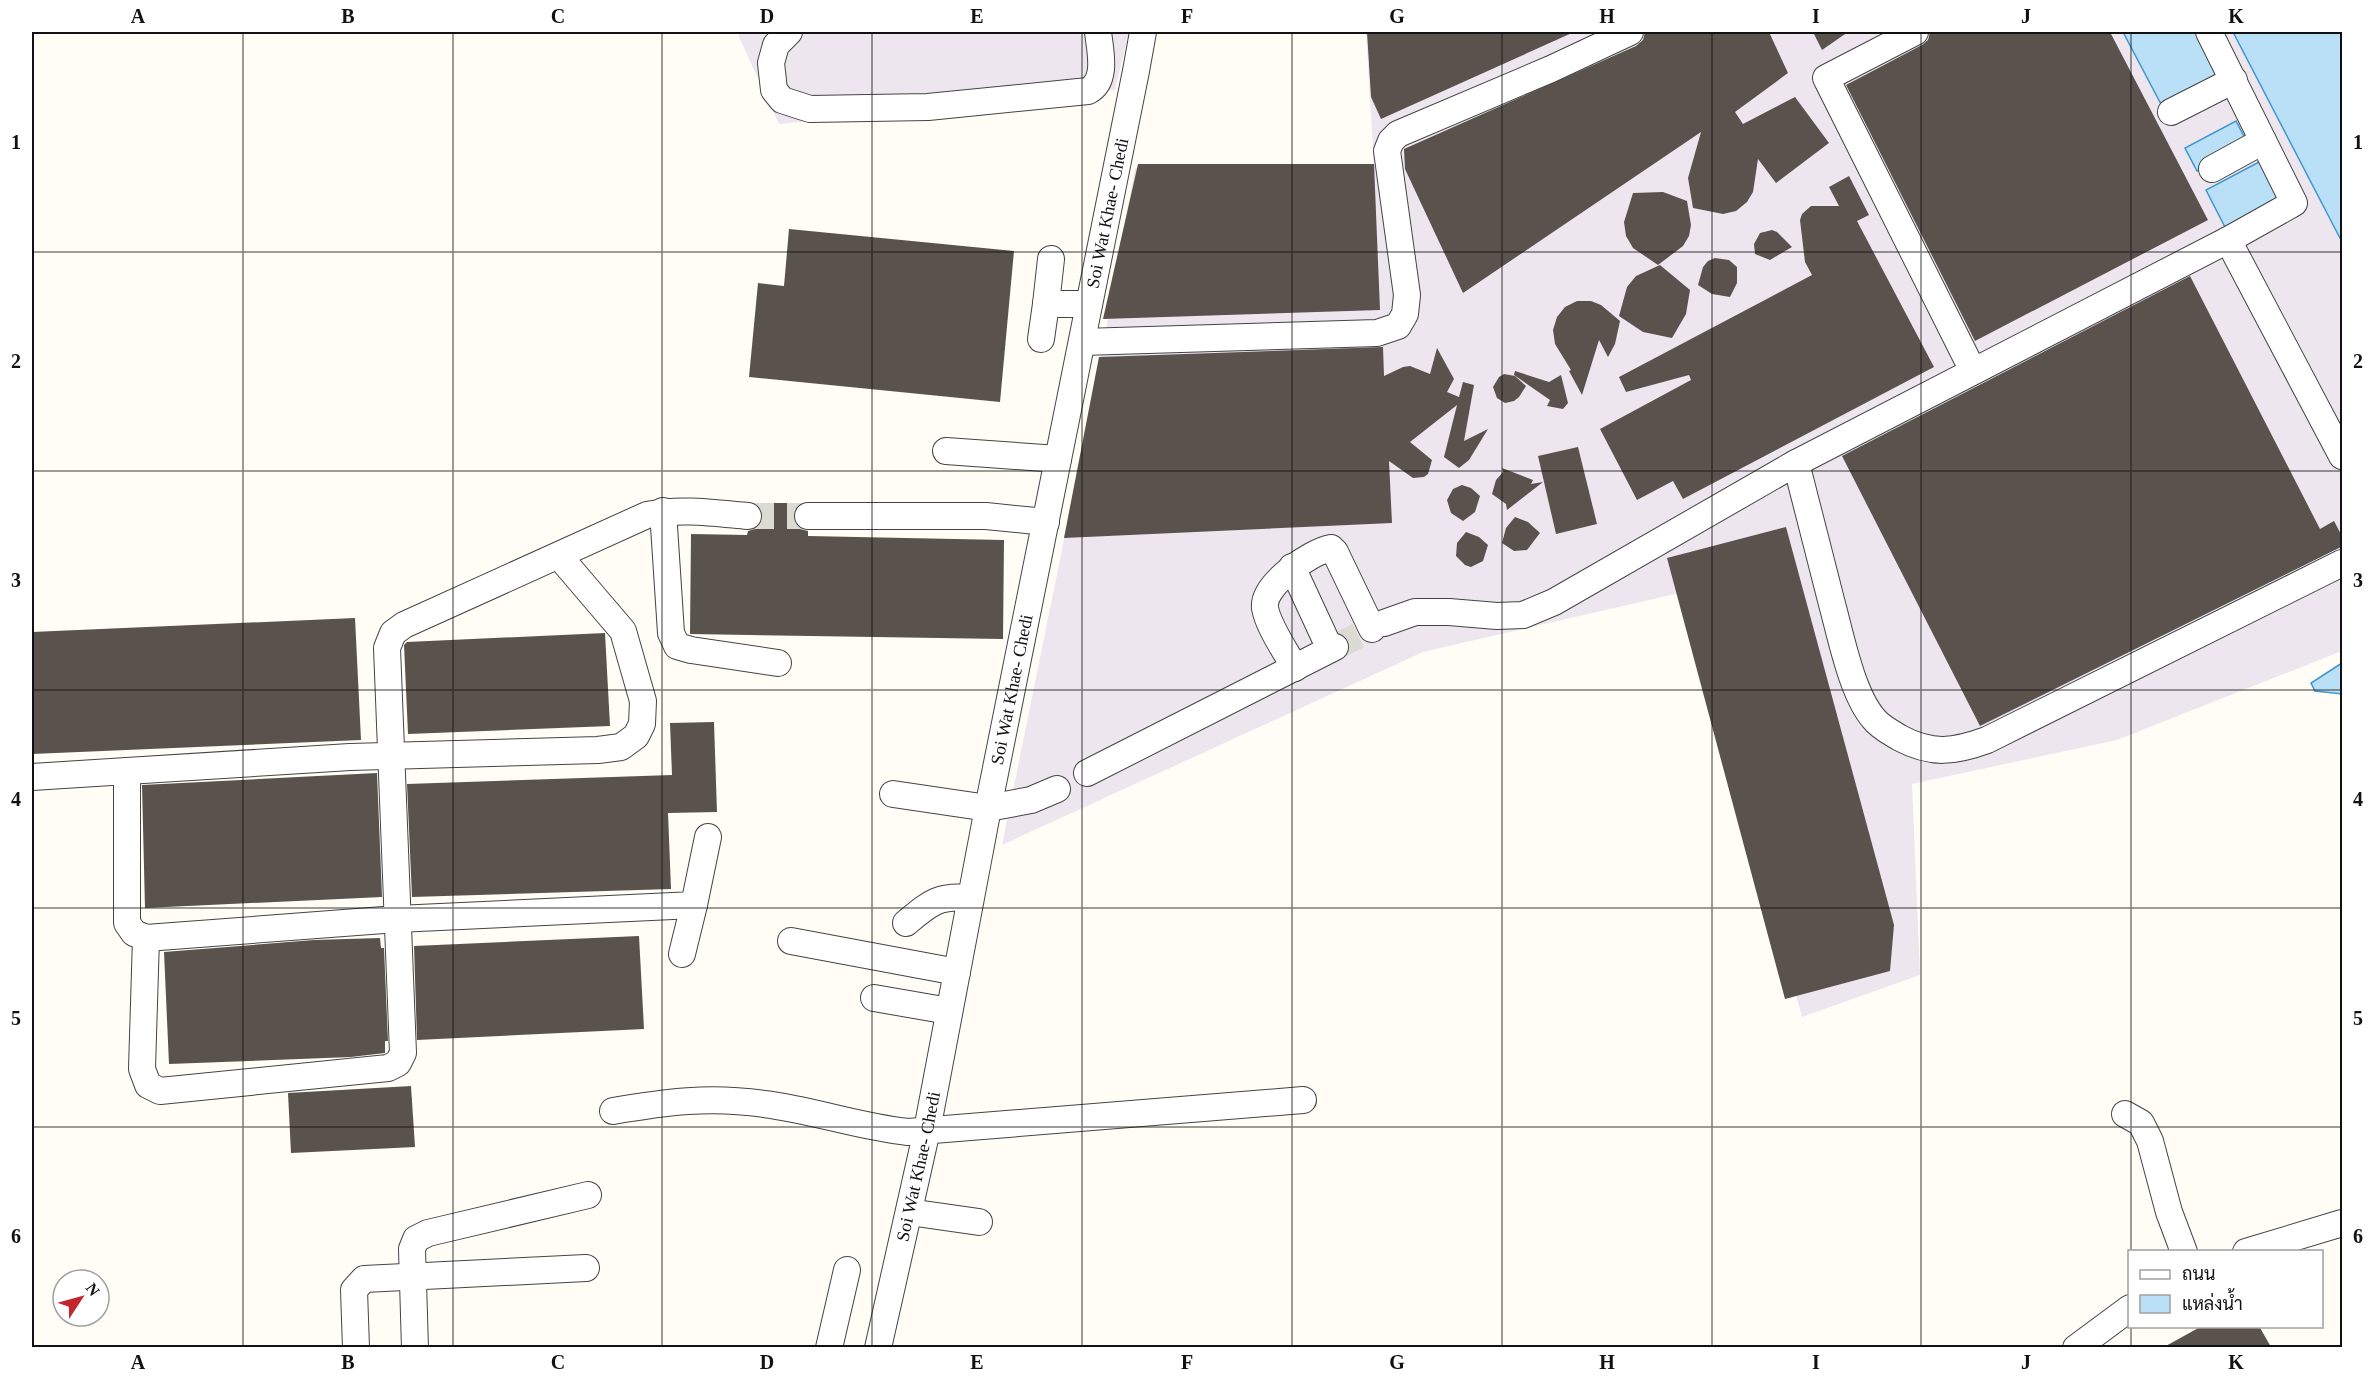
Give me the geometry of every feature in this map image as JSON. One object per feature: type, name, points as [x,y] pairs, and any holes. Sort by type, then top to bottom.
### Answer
[{"type":"street","points":[[789,32],[776,45],[771,63],[774,90],[782,100],[810,109],[928,107],[1088,91],[1098,82],[1100,71],[1098,32]]},
{"type":"street","name":"Soi Wat Khae- Chedi","points":[[878,1347],[927,1130],[970,898],[1143,32]]},
{"type":"street","points":[[1082,342],[1377,333],[1398,326],[1405,314],[1407,295],[1387,151],[1391,141],[1398,134],[1551,69],[1626,32]]},
{"type":"street","points":[[1914,32],[1826,78],[1973,371]]},
{"type":"street","points":[[1295,668],[1268,618],[1265,607],[1267,595],[1292,567],[1323,549],[1331,548],[1335,552],[1378,626],[1415,612],[1523,615],[1554,602],[1796,463],[2228,240],[2294,203],[2210,32]]},
{"type":"street","points":[[1100,71],[1136,71]]},
{"type":"street","points":[[2171,112],[2234,80]]},
{"type":"street","points":[[2212,169],[2263,141]]},
{"type":"street","points":[[2228,240],[2343,456]]},
{"type":"street","points":[[1041,339],[1051,259]]},
{"type":"street","points":[[1046,304],[1089,304]]},
{"type":"street","points":[[946,452],[1058,459]]},
{"type":"street","points":[[1796,463],[1845,653],[1862,699],[1874,720],[1917,747],[1940,751],[1966,748],[1987,740],[2343,563]]},
{"type":"street","points":[[146,938],[142,1069],[148,1085],[160,1091],[388,1068],[398,1063],[403,1053],[387,648],[393,633],[404,625],[647,514],[694,511],[748,516]]},
{"type":"street","points":[[663,512],[671,633],[677,646],[778,663]]},
{"type":"street","points":[[808,516],[986,516],[1046,522]]},
{"type":"street","points":[[32,777],[391,756],[598,750],[621,747],[636,736],[642,724],[643,701],[623,631],[559,556]]},
{"type":"street","points":[[1087,773],[1333,648],[1292,567]]},
{"type":"street","points":[[127,771],[127,923],[134,933],[146,938],[398,919],[694,905]]},
{"type":"street","points":[[893,794],[988,808],[1032,800],[1057,789]]},
{"type":"street","points":[[682,954],[708,837]]},
{"type":"street","points":[[906,923],[937,900],[949,896],[970,898]]},
{"type":"street","points":[[791,941],[957,972]]},
{"type":"street","points":[[874,998],[950,1011]]},
{"type":"street","points":[[613,1111],[694,1099],[764,1104],[882,1130],[908,1132],[1303,1100]]},
{"type":"street","points":[[2126,1114],[2141,1123],[2150,1141],[2169,1212],[2184,1250]]},
{"type":"street","points":[[415,1347],[412,1249],[416,1239],[428,1233],[588,1195]]},
{"type":"street","points":[[909,1212],[979,1222]]},
{"type":"street","points":[[2249,1250],[2343,1223]]},
{"type":"street","points":[[356,1347],[354,1290],[364,1279],[586,1268]]},
{"type":"street","points":[[830,1347],[847,1270]]},
{"type":"street","points":[[2076,1347],[2128,1309]]},
{"type":"shaded area","points":[[750,32],[1129,32],[1115,90],[779,124],[738,35]]},
{"type":"shaded area","points":[[1366,32],[2233,32],[2342,242],[2342,651],[2117,740],[1912,784],[1920,975],[1802,1017],[1684,592],[1423,652],[1002,845],[1100,362],[1135,168],[1374,166]]},
{"type":"water","points":[[2123,32],[2201,32],[2218,76],[2162,106]]},
{"type":"water","points":[[2233,32],[2342,32],[2342,242]]},
{"type":"water","points":[[2236,121],[2248,144],[2197,171],[2185,148]]},
{"type":"water","points":[[2259,162],[2266,162],[2281,200],[2226,229],[2206,190]]},
{"type":"water","points":[[2342,663],[2342,694],[2315,691],[2311,683]]},
{"type":"building","points":[[1367,32],[1574,32],[1381,119],[1371,97]]},
{"type":"building","points":[[1645,32],[1769,32],[1788,73],[1735,112],[1743,124],[1795,97],[1829,143],[1776,183],[1758,159],[1753,192],[1747,202],[1736,211],[1723,214],[1693,208],[1688,178],[1701,132],[1463,293],[1405,169],[1404,149],[1636,46],[1643,40]]},
{"type":"building","points":[[1813,32],[1848,32],[1822,50]]},
{"type":"building","points":[[1930,32],[2110,32],[2208,220],[1975,341],[1846,85],[1922,45],[1928,40]]},
{"type":"building","points":[[1138,164],[1374,164],[1380,310],[1103,319]]},
{"type":"building","points":[[1849,176],[1869,215],[1857,221],[1934,367],[1683,499],[1673,481],[1637,500],[1600,429],[1691,380],[1689,375],[1626,392],[1619,377],[1812,275],[1805,262],[1800,220],[1802,214],[1811,206],[1839,206],[1829,187]]},
{"type":"building","points":[[1663,192],[1687,201],[1691,225],[1689,236],[1683,246],[1658,265],[1633,248],[1626,236],[1624,222],[1633,193]]},
{"type":"building","points":[[789,229],[1014,251],[1000,402],[749,377],[758,283],[784,286]]},
{"type":"building","points":[[1772,230],[1792,247],[1770,260],[1755,254],[1754,244],[1760,233]]},
{"type":"building","points":[[1715,258],[1729,260],[1737,267],[1737,283],[1730,297],[1712,294],[1698,285],[1703,267]]},
{"type":"building","points":[[1660,265],[1690,290],[1686,314],[1672,338],[1643,332],[1619,316],[1627,287],[1636,276]]},
{"type":"building","points":[[2190,276],[2320,529],[2334,521],[2343,538],[2343,546],[1980,726],[1842,456]]},
{"type":"building","points":[[1577,301],[1591,301],[1601,305],[1620,321],[1615,344],[1608,357],[1599,340],[1582,395],[1569,371],[1571,370],[1555,344],[1553,330],[1557,317],[1565,307]]},
{"type":"building","points":[[1383,347],[1384,376],[1410,366],[1430,374],[1437,348],[1454,379],[1447,392],[1459,397],[1463,382],[1474,385],[1464,441],[1488,429],[1469,460],[1459,468],[1444,457],[1457,405],[1410,442],[1432,460],[1428,474],[1424,477],[1413,478],[1389,461],[1392,523],[1064,538],[1099,357]]},
{"type":"building","points":[[1515,371],[1549,382],[1561,375],[1568,403],[1563,409],[1547,406],[1550,400],[1514,375]]},
{"type":"building","points":[[1504,374],[1515,376],[1526,386],[1519,397],[1505,403],[1497,398],[1493,387],[1499,377]]},
{"type":"building","points":[[1578,447],[1597,524],[1556,534],[1538,456]]},
{"type":"building","points":[[1502,468],[1533,480],[1531,484],[1543,482],[1507,510],[1506,504],[1492,494],[1496,480],[1503,472]]},
{"type":"building","points":[[1462,485],[1471,488],[1480,496],[1475,512],[1463,521],[1451,513],[1447,500],[1453,489]]},
{"type":"building","points":[[754,503],[800,503],[793,517],[800,529],[808,531],[808,536],[1004,540],[1003,639],[690,634],[691,534],[747,535],[748,531],[760,525],[763,518],[761,509]]},
{"type":"building","points":[[1515,517],[1528,522],[1540,533],[1527,550],[1514,551],[1502,543],[1506,528]]},
{"type":"building","points":[[1786,527],[1894,925],[1890,971],[1785,999],[1667,558]]},
{"type":"building","points":[[1466,532],[1479,537],[1488,545],[1483,561],[1471,567],[1465,565],[1456,556],[1457,543]]},
{"type":"building","points":[[355,618],[361,740],[32,754],[32,632]]},
{"type":"building","points":[[605,633],[610,726],[408,734],[404,645],[407,642]]},
{"type":"building","points":[[714,722],[717,812],[668,813],[671,889],[412,897],[407,784],[672,775],[670,723]]},
{"type":"building","points":[[377,773],[382,897],[145,908],[142,785]]},
{"type":"building","points":[[639,936],[644,1029],[417,1040],[414,946]]},
{"type":"building","points":[[380,938],[381,948],[384,948],[388,1041],[385,1041],[385,1053],[351,1057],[169,1064],[164,952],[314,940]]},
{"type":"building","points":[[411,1086],[415,1147],[291,1153],[288,1093]]},
{"type":"building","points":[[2198,1328],[2260,1328],[2271,1347],[2164,1347]]},
{"type":"tunnel","points":[[748,516],[808,516]]},
{"type":"tunnel","points":[[1335,647],[1384,623]]}]
